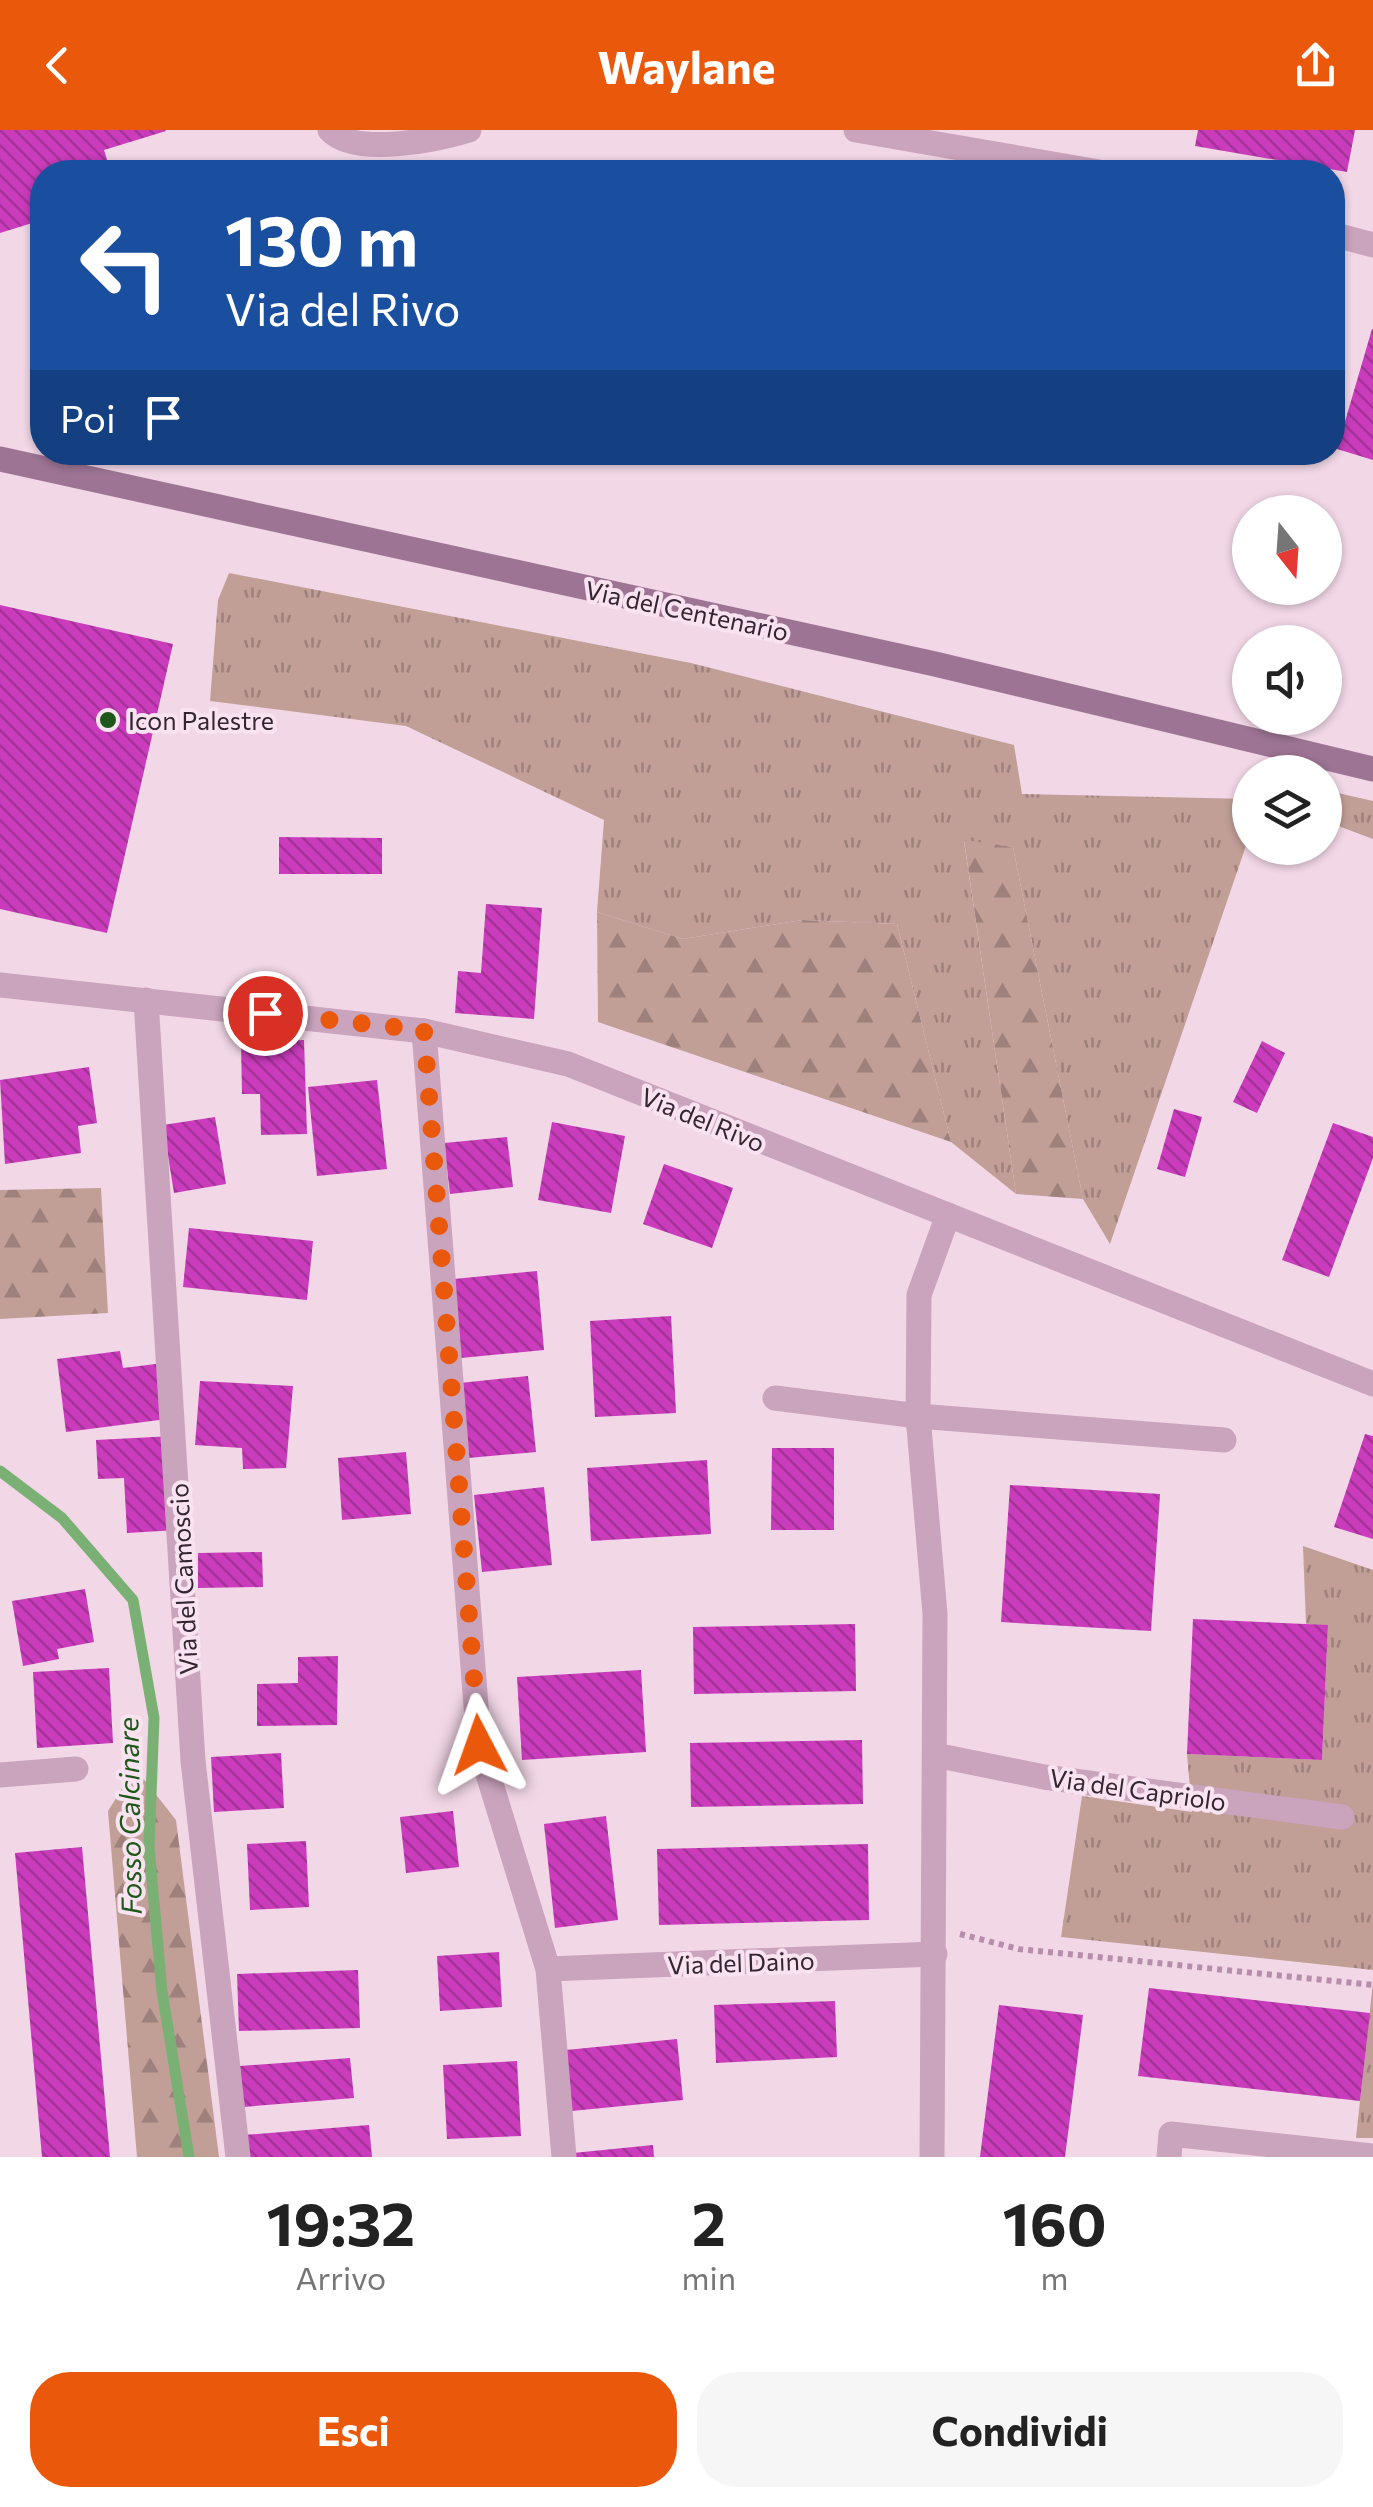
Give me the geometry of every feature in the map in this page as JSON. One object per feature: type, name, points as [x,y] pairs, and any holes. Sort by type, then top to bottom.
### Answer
[{"type":"street","points":[[330,130],[340,141],[374,146],[470,130]]},
{"type":"street","points":[[856,130],[1030,160]]},
{"type":"street","points":[[1345,238],[1373,246]]},
{"type":"street","name":"Via del Centenario","points":[[0,459],[935,664],[1373,769]]},
{"type":"street","name":"Via del Rivo","points":[[0,986],[424,1030],[568,1064],[1373,1384]]},
{"type":"street","name":"Via del Camoscio","points":[[146,1000],[193,1761],[238,2157]]},
{"type":"street","points":[[424,1030],[479,1745],[548,1969],[564,2157]]},
{"type":"street","points":[[932,2157],[935,1614],[918,1416],[919,1294],[948,1215]]},
{"type":"street","points":[[775,1398],[918,1416],[1224,1440]]},
{"type":"street","name":"Via del Capriolo","points":[[935,1756],[1044,1776],[1342,1817]]},
{"type":"street","points":[[0,1775],[76,1769]]},
{"type":"street","name":"Via del Daino","points":[[548,1969],[935,1954]]},
{"type":"street","points":[[1169,2157],[1171,2134],[1373,2156]]},
{"type":"path","points":[[935,1928],[1019,1949],[1373,1985]]},
{"type":"green space","points":[[229,573],[691,663],[1014,745],[1022,794],[1232,799],[1232,865],[1239,865],[1110,1244],[1083,1199],[1013,847],[964,841],[1016,1194],[951,1142],[897,924],[802,920],[683,939],[597,912],[604,820],[406,726],[210,701],[218,600]]},
{"type":"green space","points":[[1342,794],[1373,801],[1373,839],[1342,827]]},
{"type":"green space","points":[[964,840],[1013,847],[1083,1199],[1016,1194]]},
{"type":"green space","points":[[597,912],[683,939],[802,920],[897,924],[951,1142],[598,1022]]},
{"type":"green space","points":[[101,1188],[108,1313],[0,1319],[0,1190]]},
{"type":"green space","points":[[1303,1546],[1373,1570],[1373,1970],[1061,1937],[1082,1796],[1192,1812],[1187,1754],[1322,1760],[1328,1626],[1306,1624]]},
{"type":"green space","points":[[135,1768],[176,1820],[219,2157],[137,2157],[108,1811]]},
{"type":"green space","points":[[1373,1982],[1373,2138],[1356,2138]]},
{"type":"building","points":[[0,130],[166,131],[104,150],[107,160],[30,160],[30,224],[0,233]]},
{"type":"building","points":[[1198,130],[1355,130],[1347,172],[1345,160],[1277,160],[1195,146]]},
{"type":"building","points":[[1373,329],[1373,460],[1345,451],[1345,422]]},
{"type":"building","points":[[0,605],[173,644],[107,933],[0,909]]},
{"type":"building","points":[[279,837],[382,838],[382,874],[279,874]]},
{"type":"building","points":[[486,904],[542,908],[534,1019],[455,1013],[458,971],[481,973]]},
{"type":"building","points":[[304,1040],[307,1134],[261,1135],[260,1094],[242,1094],[241,1042]]},
{"type":"building","points":[[1262,1041],[1285,1053],[1257,1113],[1233,1102]]},
{"type":"building","points":[[89,1067],[97,1123],[78,1126],[81,1153],[5,1164],[0,1080]]},
{"type":"building","points":[[377,1080],[387,1169],[317,1176],[308,1087]]},
{"type":"building","points":[[1174,1109],[1202,1117],[1185,1177],[1157,1169]]},
{"type":"building","points":[[215,1117],[226,1184],[174,1193],[163,1125]]},
{"type":"building","points":[[552,1122],[625,1136],[611,1213],[538,1200]]},
{"type":"building","points":[[1333,1123],[1373,1137],[1373,1158],[1329,1277],[1282,1260]]},
{"type":"building","points":[[507,1137],[513,1187],[450,1194],[444,1143]]},
{"type":"building","points":[[664,1164],[733,1188],[712,1248],[643,1224]]},
{"type":"building","points":[[189,1228],[313,1241],[307,1300],[183,1287]]},
{"type":"building","points":[[537,1271],[544,1350],[461,1358],[454,1279]]},
{"type":"building","points":[[671,1316],[676,1413],[595,1417],[590,1321]]},
{"type":"building","points":[[120,1351],[123,1368],[164,1363],[167,1419],[66,1432],[57,1359]]},
{"type":"building","points":[[528,1376],[536,1452],[468,1458],[460,1383]]},
{"type":"building","points":[[200,1381],[293,1386],[286,1468],[243,1469],[242,1448],[195,1445]]},
{"type":"building","points":[[1365,1434],[1373,1436],[1373,1539],[1334,1527]]},
{"type":"building","points":[[173,1436],[178,1530],[127,1533],[124,1478],[98,1479],[96,1440]]},
{"type":"building","points":[[772,1448],[834,1448],[834,1530],[771,1530]]},
{"type":"building","points":[[406,1452],[411,1514],[342,1520],[338,1458]]},
{"type":"building","points":[[707,1460],[711,1534],[591,1541],[587,1468]]},
{"type":"building","points":[[1010,1485],[1160,1494],[1151,1631],[1001,1622]]},
{"type":"building","points":[[544,1487],[552,1565],[482,1572],[474,1495]]},
{"type":"building","points":[[262,1552],[263,1587],[198,1588],[198,1553]]},
{"type":"building","points":[[85,1589],[94,1642],[57,1649],[59,1659],[23,1666],[12,1601]]},
{"type":"building","points":[[1193,1619],[1328,1625],[1322,1760],[1187,1754]]},
{"type":"building","points":[[855,1624],[856,1691],[694,1694],[693,1627]]},
{"type":"building","points":[[338,1656],[337,1725],[257,1726],[257,1684],[298,1683],[298,1657]]},
{"type":"building","points":[[109,1668],[113,1743],[37,1748],[33,1672]]},
{"type":"building","points":[[641,1670],[646,1752],[522,1760],[517,1677]]},
{"type":"building","points":[[862,1740],[863,1804],[691,1807],[690,1743]]},
{"type":"building","points":[[281,1753],[284,1808],[214,1812],[211,1757]]},
{"type":"building","points":[[453,1811],[459,1867],[406,1873],[400,1817]]},
{"type":"building","points":[[606,1816],[618,1920],[555,1928],[544,1824]]},
{"type":"building","points":[[306,1841],[309,1907],[250,1910],[247,1844]]},
{"type":"building","points":[[868,1844],[869,1920],[659,1925],[657,1849]]},
{"type":"building","points":[[82,1847],[110,2157],[42,2157],[15,1853]]},
{"type":"building","points":[[499,1952],[502,2007],[440,2011],[437,1956]]},
{"type":"building","points":[[358,1970],[360,2028],[239,2031],[237,1974]]},
{"type":"building","points":[[1149,1988],[1370,2013],[1360,2101],[1138,2076]]},
{"type":"building","points":[[835,2001],[837,2057],[716,2063],[714,2005]]},
{"type":"building","points":[[999,2005],[1083,2015],[1065,2157],[980,2157]]},
{"type":"building","points":[[677,2039],[683,2100],[572,2111],[566,2050]]},
{"type":"building","points":[[350,2058],[354,2098],[243,2107],[240,2066]]},
{"type":"building","points":[[517,2061],[521,2136],[447,2139],[443,2065]]},
{"type":"building","points":[[369,2125],[372,2157],[245,2157],[243,2135]]},
{"type":"building","points":[[653,2145],[654,2157],[573,2157],[573,2153]]},
{"type":"waterway","name":"Fosso Calcinare","points":[[0,1471],[62,1518],[133,1600],[154,1718],[149,1847],[162,1991],[189,2157]]},
{"type":"place","name":"Icon Palestre","points":[[108,720]]},
{"type":"route","points":[[265,1013],[424,1030],[479,1745]]}]
